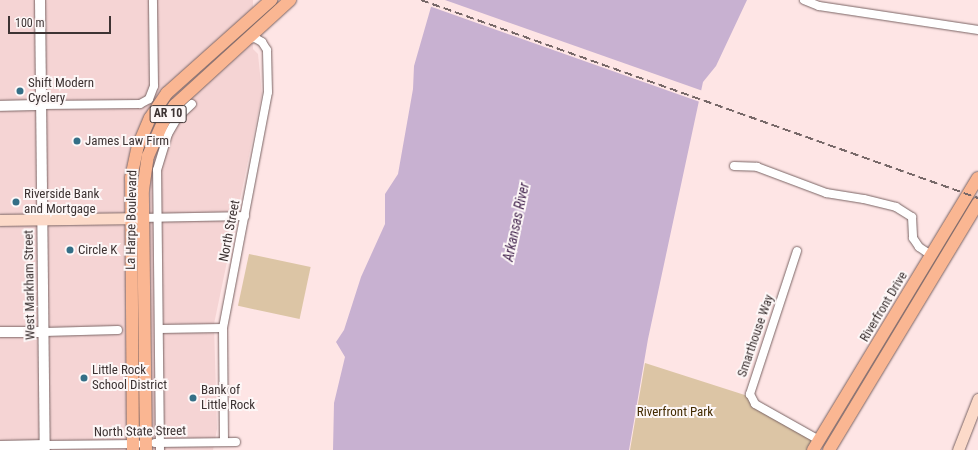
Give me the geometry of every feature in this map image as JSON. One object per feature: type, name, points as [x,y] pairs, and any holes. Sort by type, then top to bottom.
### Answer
[{"type":"main road","name":"La Harpe Boulevard","points":[[146,447],[144,218],[146,166],[163,122],[190,89],[252,36],[290,0]]},
{"type":"main road","name":"La Harpe Boulevard","points":[[133,447],[130,218],[134,162],[144,132],[158,104],[178,82],[264,3]]},
{"type":"main road","name":"Riverfront Drive","points":[[816,445],[978,178]]},
{"type":"main road","points":[[816,445],[832,449],[978,203]]},
{"type":"main road","points":[[0,220],[144,218]]},
{"type":"main road","points":[[958,450],[978,399]]},
{"type":"street","name":"West Markham Street","points":[[40,0],[45,448]]},
{"type":"street","points":[[0,106],[140,104],[149,99],[154,86],[153,0]]},
{"type":"street","points":[[804,0],[819,6],[978,30]]},
{"type":"street","name":"North Street","points":[[224,442],[223,328],[268,92],[267,50],[262,42],[252,36]]},
{"type":"street","points":[[160,446],[157,170],[160,154],[178,117],[192,104]]},
{"type":"street","points":[[734,166],[757,167],[826,193],[864,199],[896,207],[912,217],[913,238],[919,248],[931,255]]},
{"type":"street","points":[[144,218],[245,216]]},
{"type":"street","name":"Smarthouse Way","points":[[796,251],[750,394],[755,404],[816,445]]},
{"type":"street","points":[[159,329],[223,328]]},
{"type":"street","points":[[0,332],[118,330]]},
{"type":"street","name":"North State Street","points":[[45,448],[146,447],[236,442]]},
{"type":"street","points":[[0,446],[45,448]]},
{"type":"shaded area","points":[[0,0],[253,0],[253,49],[258,54],[262,94],[214,324],[217,429],[213,450],[0,450]]},
{"type":"green space","points":[[249,254],[311,267],[300,319],[238,306]]},
{"type":"green space","name":"Riverfront Park","points":[[645,363],[751,397],[819,440],[813,450],[630,450]]},
{"type":"water","name":"Arkansas River","points":[[433,0],[747,0],[716,66],[703,82],[648,339],[629,450],[333,450],[334,403],[345,357],[336,342],[344,330],[361,277],[385,224],[385,194],[398,174],[413,89],[414,66]]},
{"type":"pier","points":[[431,0],[445,0],[703,91],[700,102],[429,6]]},
{"type":"railway","points":[[421,0],[978,198]]},
{"type":"place","name":"Shift Modern Cyclery","points":[[20,91]]},
{"type":"place","name":"James Law Firm","points":[[77,141]]},
{"type":"place","name":"Riverside Bank and Mortgage","points":[[16,202]]},
{"type":"place","name":"Circle K","points":[[70,250]]},
{"type":"place","name":"Little Rock School District","points":[[84,378]]},
{"type":"place","name":"Bank of Little Rock","points":[[193,398]]}]
